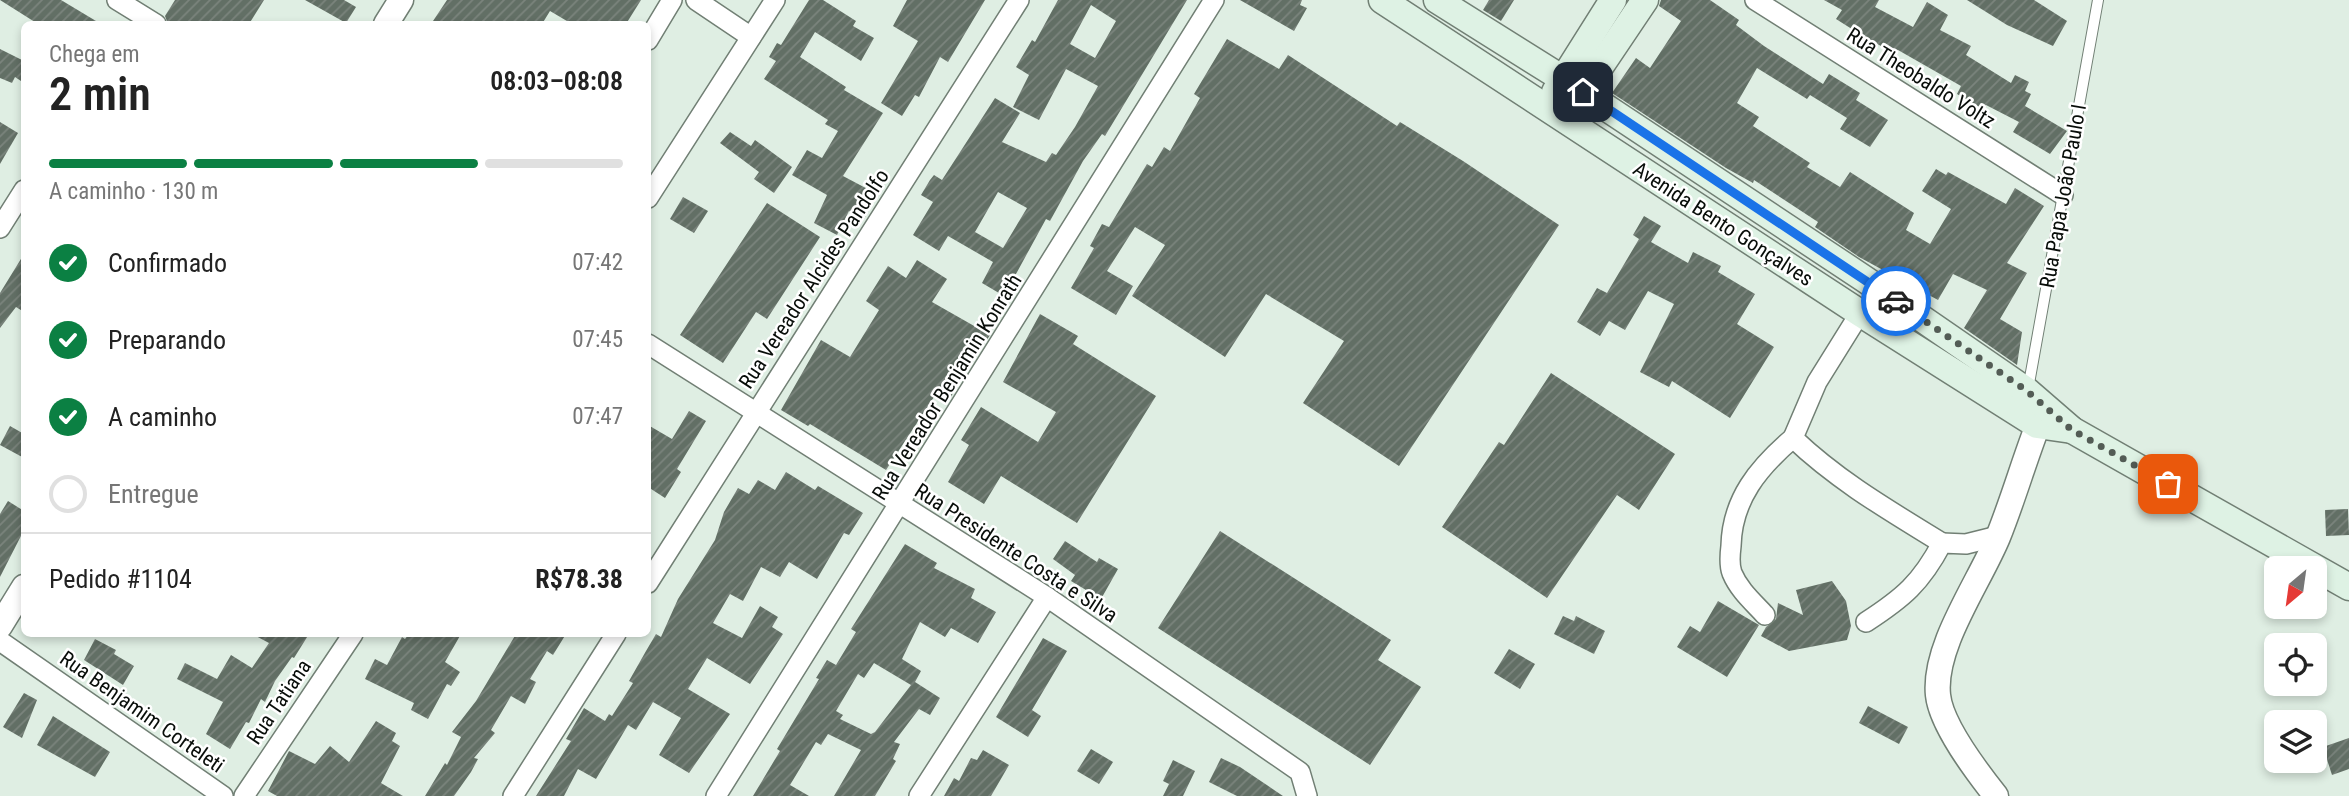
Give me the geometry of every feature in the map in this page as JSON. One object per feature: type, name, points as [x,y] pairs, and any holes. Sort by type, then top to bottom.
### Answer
[{"type":"main road","name":"Avenida Bento Gonçalves","points":[[1382,0],[1860,313],[2037,408]]},
{"type":"main road","name":"Avenida Bento Gonçalves","points":[[1437,0],[1573,85],[1813,245],[2037,408],[2349,587]]},
{"type":"main road","points":[[1555,114],[1573,85],[1613,0]]},
{"type":"main road","points":[[1573,85],[1645,0]]},
{"type":"main road","points":[[1797,272],[1813,245]]},
{"type":"street","points":[[117,0],[138,12]]},
{"type":"street","points":[[388,21],[401,0]]},
{"type":"street","points":[[651,35],[672,0]]},
{"type":"street","points":[[696,0],[751,37]]},
{"type":"street","points":[[651,193],[775,0]]},
{"type":"street","name":"Rua Vereador Alcides Pandolfo","points":[[651,578],[1020,0]]},
{"type":"street","name":"Rua Vereador Benjamin Konrath","points":[[716,796],[901,505],[1214,0]]},
{"type":"street","name":"Rua Theobaldo Voltz","points":[[1755,0],[2063,195]]},
{"type":"street","points":[[0,228],[21,195]]},
{"type":"street","points":[[1765,615],[1744,593],[1731,571],[1731,530],[1740,498],[1766,461],[1793,438],[1817,382],[1860,313]]},
{"type":"street","name":"Rua Presidente Costa e Silva","points":[[651,346],[1046,597],[1300,772],[1307,796]]},
{"type":"street","name":"Rua Papa João Paulo I","points":[[1996,796],[1948,724],[1938,696],[1938,672],[1945,647],[1998,536],[2037,408]]},
{"type":"street","points":[[1793,438],[1814,459],[1867,498],[1942,543],[1966,544],[1998,536]]},
{"type":"street","points":[[1866,622],[1902,598],[1925,574],[1942,543]]},
{"type":"street","points":[[0,625],[21,592]]},
{"type":"street","points":[[919,796],[1046,597]]},
{"type":"street","name":"Rua Tatiana","points":[[244,796],[351,637]]},
{"type":"street","points":[[513,796],[614,637]]},
{"type":"street","name":"Rua Benjamim Corteleti","points":[[0,641],[223,796]]},
{"type":"lane","name":"Rua Papa João Paulo I","points":[[2037,408],[2063,195],[2098,0]]},
{"type":"building","points":[[0,0],[61,0],[96,21],[33,21]]},
{"type":"building","points":[[175,0],[264,0],[251,21],[167,21],[165,16]]},
{"type":"building","points":[[305,0],[344,0],[356,7],[347,21],[342,21]]},
{"type":"building","points":[[447,0],[641,0],[628,21],[567,21],[550,11],[544,21],[433,21]]},
{"type":"building","points":[[809,0],[823,0],[856,21],[853,26],[874,38],[861,61],[815,32],[800,57],[846,87],[844,90],[883,113],[843,176],[877,194],[864,219],[849,211],[837,235],[814,223],[827,195],[792,175],[807,150],[822,158],[838,131],[825,124],[828,120],[764,79],[776,61],[769,57],[777,43],[781,45]]},
{"type":"building","points":[[907,0],[985,0],[948,62],[940,57],[919,97],[915,95],[902,116],[881,103],[918,41],[893,26]]},
{"type":"building","points":[[1058,0],[1187,0],[1105,136],[1102,134],[1083,161],[1050,221],[1046,219],[1004,296],[982,283],[993,262],[948,236],[939,251],[913,235],[933,202],[921,195],[934,175],[942,180],[995,98],[1020,113],[1002,142],[1046,162],[1052,153],[1056,155],[1075,127],[1098,86],[1066,69],[1039,120],[1013,107],[1029,75],[1016,67],[1032,40],[1035,42]],"holes":[[[1091,5],[1116,21],[1095,58],[1070,44]],[[998,192],[1027,208],[1003,248],[975,232]]]},
{"type":"building","points":[[1240,0],[1302,0],[1300,5],[1307,8],[1294,31]]},
{"type":"building","points":[[1489,0],[1514,0],[1501,21],[1483,10]]},
{"type":"building","points":[[1661,0],[1710,0],[1739,20],[1736,25],[1764,46],[1823,84],[1829,74],[1860,93],[1856,100],[1888,120],[1870,147],[1840,129],[1847,118],[1810,95],[1807,99],[1757,68],[1737,103],[1759,117],[1753,126],[1810,163],[1807,167],[1840,187],[1850,172],[1914,213],[1906,230],[1930,244],[1951,209],[1922,191],[1936,169],[1946,175],[1948,172],[2006,204],[2015,188],[2044,206],[2007,263],[2027,273],[2000,319],[2022,332],[2017,365],[1964,328],[1987,290],[1953,274],[1938,300],[1859,257],[1815,227],[1818,222],[1754,180],[1753,183],[1726,168],[1612,93],[1636,58],[1650,68],[1681,21],[1659,6]]},
{"type":"building","points":[[1824,0],[1879,0],[1875,7],[1913,27],[1927,2],[1948,15],[1940,30],[1971,46],[1966,55],[2011,83],[2015,75],[2029,82],[2025,91],[2031,94],[2025,106],[2067,131],[2050,154],[2013,132],[2019,122],[1986,105],[1983,109],[1957,94],[1961,86],[1898,50],[1896,54],[1866,38],[1836,19],[1842,10]]},
{"type":"building","points":[[1967,0],[2034,0],[2067,21],[2053,46],[2007,25]]},
{"type":"building","points":[[1227,39],[1279,69],[1288,55],[1397,126],[1400,122],[1463,161],[1559,225],[1399,466],[1303,403],[1344,341],[1266,294],[1225,357],[1132,296],[1165,245],[1135,227],[1107,271],[1133,286],[1116,315],[1071,288],[1094,248],[1090,246],[1102,224],[1109,227],[1147,164],[1152,167],[1164,147],[1170,151],[1200,98],[1194,94]]},
{"type":"building","points":[[0,49],[21,60],[21,81],[15,77],[12,83],[0,78]]},
{"type":"building","points":[[0,122],[18,133],[0,164]]},
{"type":"building","points":[[730,132],[751,146],[755,140],[792,167],[774,193],[754,179],[759,172],[720,143]]},
{"type":"building","points":[[683,197],[708,211],[694,233],[670,219]]},
{"type":"building","points":[[767,203],[820,237],[767,319],[756,312],[723,363],[680,335]]},
{"type":"building","points":[[1644,216],[1661,226],[1651,242],[1688,263],[1693,252],[1721,266],[1718,272],[1755,294],[1737,324],[1774,347],[1730,418],[1672,381],[1669,387],[1640,372],[1674,304],[1648,291],[1625,330],[1609,321],[1600,336],[1577,322],[1597,288],[1607,293],[1639,239],[1633,235]]},
{"type":"building","points":[[21,259],[21,310],[16,307],[0,328],[0,293]]},
{"type":"building","points":[[917,260],[947,279],[932,302],[990,335],[950,398],[938,391],[886,470],[810,424],[808,426],[781,410],[821,340],[850,357],[879,310],[866,301],[888,266],[906,278]]},
{"type":"building","points":[[1040,314],[1078,336],[1073,344],[1156,396],[1077,523],[1001,476],[984,504],[948,482],[969,445],[961,440],[981,407],[1038,442],[1056,412],[1003,382]]},
{"type":"building","points":[[1551,373],[1675,454],[1639,510],[1617,495],[1547,598],[1442,527],[1499,442],[1504,445]]},
{"type":"building","points":[[689,411],[706,421],[677,469],[681,472],[665,498],[651,489],[651,427],[672,439]]},
{"type":"building","points":[[10,426],[21,432],[21,456],[0,445]]},
{"type":"building","points":[[786,472],[815,490],[818,486],[863,513],[849,535],[844,533],[817,579],[789,562],[780,577],[761,567],[743,601],[730,594],[713,623],[742,638],[760,606],[778,617],[772,627],[783,634],[750,684],[707,658],[688,689],[730,714],[689,773],[659,755],[681,718],[653,702],[636,730],[628,725],[596,779],[578,769],[564,796],[536,796],[571,741],[566,739],[584,708],[605,721],[609,714],[612,716],[633,683],[629,681],[646,651],[656,634],[661,637],[678,599],[715,540],[724,512],[738,488],[749,494],[758,480],[775,490]]},
{"type":"building","points":[[8,501],[21,509],[21,536],[0,577],[0,514]]},
{"type":"building","points":[[2348,509],[2349,535],[2326,536],[2325,510]]},
{"type":"building","points":[[1220,531],[1391,640],[1378,660],[1421,687],[1370,765],[1158,628]]},
{"type":"building","points":[[1065,541],[1097,562],[1099,558],[1118,569],[1101,599],[1071,581],[1075,575],[1053,559]]},
{"type":"building","points":[[905,544],[937,563],[934,568],[975,589],[971,598],[996,612],[978,643],[951,628],[945,637],[920,622],[902,659],[921,671],[915,682],[940,698],[930,715],[919,709],[894,742],[900,744],[893,759],[896,761],[875,796],[834,796],[861,750],[828,734],[821,745],[816,742],[790,785],[809,796],[753,796],[780,751],[777,749],[819,679],[816,678],[827,660],[836,665],[856,632],[851,629]],"holes":[[[874,663],[911,685],[871,734],[840,719],[843,715],[836,711],[858,674],[864,678]]]},
{"type":"building","points":[[1832,581],[1846,601],[1851,626],[1847,640],[1789,651],[1761,636],[1766,627],[1776,619],[1778,603],[1803,615],[1796,590]]},
{"type":"building","points":[[1718,601],[1759,625],[1727,677],[1677,647],[1690,626],[1700,632]]},
{"type":"building","points":[[1563,616],[1574,621],[1576,616],[1605,631],[1594,654],[1554,634]]},
{"type":"building","points":[[258,637],[307,637],[275,681],[265,702],[261,699],[249,723],[246,722],[230,749],[206,734],[223,702],[177,679],[185,663],[217,679],[231,655],[252,668],[269,643]]},
{"type":"building","points":[[402,637],[459,637],[445,662],[460,672],[451,686],[447,684],[428,719],[411,710],[414,703],[365,679],[375,659],[387,665]]},
{"type":"building","points":[[514,637],[564,637],[553,655],[547,651],[530,679],[536,682],[525,704],[511,696],[491,730],[495,733],[474,758],[478,759],[454,796],[425,796],[445,763],[447,765],[461,737],[452,732],[476,701]]},
{"type":"building","points":[[1043,638],[1067,651],[1032,710],[1041,716],[1028,737],[996,717]]},
{"type":"building","points":[[95,639],[116,650],[114,654],[134,666],[123,685],[84,660]]},
{"type":"building","points":[[1509,649],[1535,664],[1520,689],[1494,673]]},
{"type":"building","points":[[24,693],[37,700],[22,738],[3,727]]},
{"type":"building","points":[[1868,706],[1908,727],[1899,744],[1859,723]]},
{"type":"building","points":[[53,716],[110,752],[95,777],[37,745]]},
{"type":"building","points":[[376,721],[396,733],[392,741],[400,746],[381,783],[403,796],[277,796],[268,791],[289,751],[315,764],[330,746],[349,762]]},
{"type":"building","points":[[2349,738],[2349,769],[2332,775],[2327,759],[2327,746]]},
{"type":"building","points":[[1091,749],[1113,762],[1099,784],[1077,771]]},
{"type":"building","points":[[983,750],[1009,765],[991,796],[944,796],[954,778],[959,781],[971,758],[977,760]]},
{"type":"building","points":[[1221,758],[1240,767],[1283,796],[1237,796],[1209,782]]},
{"type":"building","points":[[1173,760],[1195,771],[1183,796],[1163,796],[1169,784],[1163,781]]},
{"type":"way so far","points":[[1896,301],[2027,391],[2072,430],[2168,484]]},
{"type":"route","points":[[1583,92],[1896,301]]}]
